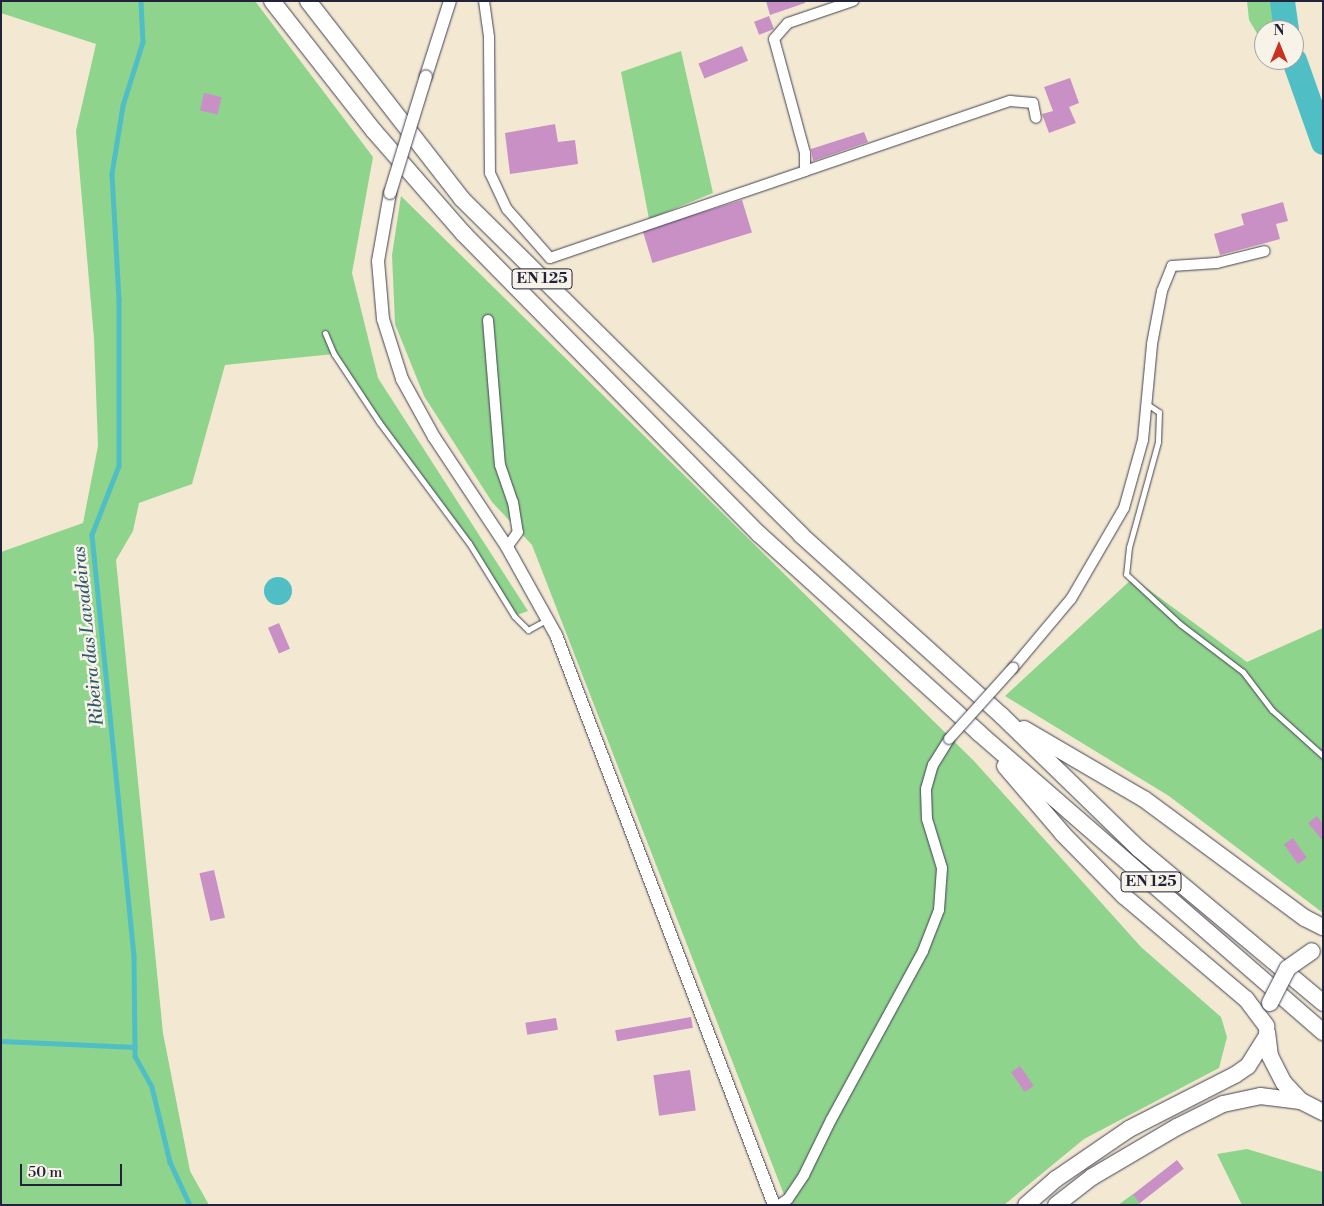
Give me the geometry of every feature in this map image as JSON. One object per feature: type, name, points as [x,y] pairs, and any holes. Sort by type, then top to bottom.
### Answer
[{"type":"main road","name":"EN 125","points":[[272,1],[374,130],[464,234],[759,534],[979,733],[1323,1032]]},
{"type":"main road","name":"EN 125","points":[[308,1],[462,199],[801,535],[1001,715],[1140,849],[1323,1003]]},
{"type":"main road","points":[[1001,715],[1144,799],[1305,918],[1323,927]]},
{"type":"main road","points":[[979,733],[1063,834],[1124,896],[1246,999],[1267,1030]]},
{"type":"main road","points":[[1301,1101],[1276,1070],[1267,1030],[1270,1003],[1288,968],[1317,948]]},
{"type":"main road","points":[[1026,1205],[1056,1178],[1129,1129],[1236,1075],[1248,1066],[1267,1030]]},
{"type":"main road","points":[[1056,1205],[1092,1177],[1177,1127],[1223,1104],[1260,1096],[1301,1101],[1323,1112]]},
{"type":"street","points":[[450,1],[390,193],[378,261],[383,319],[402,380],[434,437],[507,548],[559,644],[774,1205]]},
{"type":"street","points":[[484,1],[489,38],[490,173],[507,209],[550,258],[1010,101],[1033,103],[1036,118]]},
{"type":"street","points":[[805,171],[805,153],[774,39],[788,23],[853,1]]},
{"type":"street","points":[[778,1205],[788,1200],[804,1175],[830,1120],[923,951],[939,910],[942,868],[928,819],[926,789],[933,766],[949,739],[1013,668],[1070,599],[1124,508],[1143,440],[1156,326],[1162,291],[1172,266],[1217,263],[1265,252]]},
{"type":"street","points":[[488,320],[500,465],[513,502],[518,532],[507,548]]},
{"type":"lane","points":[[325,333],[334,354],[378,422],[469,543],[514,616],[528,630],[547,620]]},
{"type":"lane","points":[[1146,403],[1159,412],[1158,442],[1128,547],[1126,574],[1180,624],[1243,672],[1272,710],[1323,756]]},
{"type":"green space","points":[[1,1],[255,1],[373,157],[352,273],[378,378],[528,611],[514,616],[469,543],[379,422],[334,354],[225,365],[192,484],[139,503],[133,531],[116,560],[163,1033],[190,1171],[209,1205],[1,1205],[1,552],[83,523],[98,446],[94,338],[76,131],[96,44],[1,13]]},
{"type":"green space","points":[[1247,1],[1294,1],[1295,20],[1254,20],[1254,28],[1249,20]]},
{"type":"green space","points":[[681,51],[713,193],[649,219],[621,72]]},
{"type":"green space","points":[[401,196],[974,761],[1141,947],[1221,1017],[1227,1037],[1219,1068],[1084,1139],[1004,1205],[788,1205],[532,545],[492,502],[424,396],[395,324],[392,255]]},
{"type":"green space","points":[[1133,578],[1247,662],[1323,628],[1323,913],[1169,796],[1005,696]]},
{"type":"green space","points":[[1247,1149],[1323,1172],[1323,1205],[1242,1205],[1217,1154]]},
{"type":"green space","points":[[1133,1194],[1141,1205],[1118,1205]]},
{"type":"water","points":[[278,577],[288,581],[292,591],[288,601],[278,605],[268,601],[264,591],[268,581]]},
{"type":"building","points":[[766,1],[805,1],[805,3],[770,15]]},
{"type":"building","points":[[769,16],[774,29],[759,35],[754,22]]},
{"type":"building","points":[[742,46],[748,61],[704,78],[698,64]]},
{"type":"building","points":[[1070,78],[1079,103],[1069,107],[1076,123],[1049,133],[1042,114],[1053,111],[1044,87]]},
{"type":"building","points":[[204,93],[222,97],[217,115],[200,111]]},
{"type":"building","points":[[555,124],[558,142],[575,140],[578,164],[510,174],[505,133]]},
{"type":"building","points":[[864,132],[868,142],[813,161],[811,149]]},
{"type":"building","points":[[742,200],[752,233],[652,263],[643,230]]},
{"type":"building","points":[[1283,202],[1288,221],[1276,224],[1280,239],[1220,255],[1214,234],[1244,225],[1241,214]]},
{"type":"building","points":[[279,623],[290,649],[279,653],[268,628]]},
{"type":"building","points":[[1317,816],[1323,824],[1323,841],[1308,823]]},
{"type":"building","points":[[1293,838],[1307,858],[1298,864],[1284,844]]},
{"type":"building","points":[[214,870],[225,918],[210,921],[199,873]]},
{"type":"building","points":[[691,1017],[693,1028],[617,1041],[615,1030]]},
{"type":"building","points":[[556,1018],[558,1030],[527,1035],[525,1023]]},
{"type":"building","points":[[1020,1066],[1034,1086],[1025,1092],[1011,1072]]},
{"type":"building","points":[[690,1070],[696,1111],[659,1116],[653,1075]]},
{"type":"building","points":[[1177,1160],[1184,1169],[1140,1203],[1133,1194]]},
{"type":"waterway","name":"Ribeira das Lavadeiras","points":[[141,1],[143,42],[123,106],[112,174],[119,300],[119,466],[92,535],[134,957],[135,1056],[152,1087],[170,1162],[190,1205]]},
{"type":"waterway","points":[[1282,1],[1285,20]]},
{"type":"waterway","points":[[1298,70],[1323,142]]},
{"type":"waterway","points":[[1,1041],[135,1047]]}]
